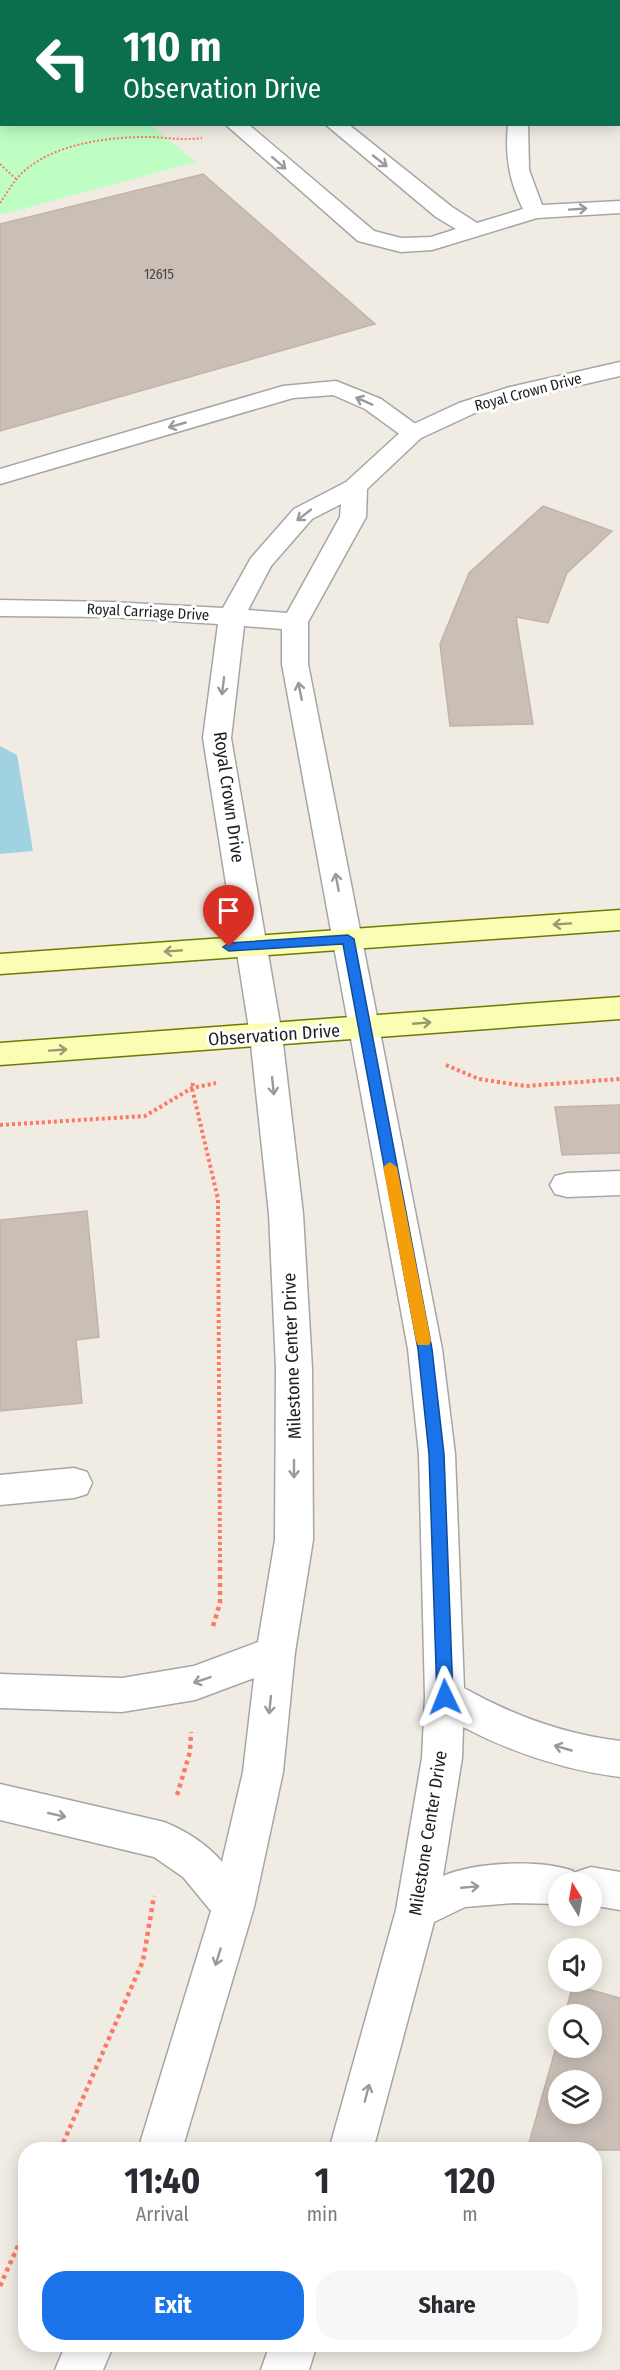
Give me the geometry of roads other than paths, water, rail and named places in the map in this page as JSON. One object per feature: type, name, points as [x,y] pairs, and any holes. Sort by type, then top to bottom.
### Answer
[{"type":"street","points":[[336,126],[444,212],[474,231]]},
{"type":"street","points":[[518,126],[515,153],[520,185],[535,212]]},
{"type":"street","points":[[237,127],[366,236],[401,245],[432,243],[535,212],[620,207]]},
{"type":"street","name":"Royal Crown Drive","points":[[252,945],[217,738],[232,617],[260,563],[303,514],[355,488],[413,433],[467,408],[518,392],[620,369]]},
{"type":"street","points":[[0,477],[291,391],[336,388],[373,404],[413,433]]},
{"type":"street","points":[[348,939],[295,664],[295,622],[353,517],[355,488]]},
{"type":"street","name":"Royal Carriage Drive","points":[[0,608],[79,608],[295,622]]},
{"type":"street","points":[[0,964],[620,920]]},
{"type":"street","name":"Milestone Center Drive","points":[[348,939],[425,1349],[436,1454],[445,1697],[442,1758],[417,1910],[353,2142]]},
{"type":"street","name":"Milestone Center Drive","points":[[162,2142],[233,1907],[262,1772],[276,1652],[294,1540],[294,1368],[286,1214],[271,1072],[252,945]]},
{"type":"street","name":"Observation Drive","points":[[0,1054],[266,1035],[367,1046],[620,1008]]},
{"type":"street","points":[[567,1185],[620,1183]]},
{"type":"street","points":[[0,1490],[74,1483]]},
{"type":"street","points":[[0,1691],[122,1695],[195,1683],[276,1652]]},
{"type":"street","points":[[445,1697],[485,1720],[525,1737],[595,1757],[620,1760]]},
{"type":"street","points":[[0,1802],[164,1841],[198,1864],[233,1907]]},
{"type":"street","points":[[417,1910],[461,1888],[514,1884],[548,1885]]},
{"type":"street","points":[[602,1888],[620,1891]]},
{"type":"street","points":[[79,2370],[87,2352]]},
{"type":"street","points":[[285,2370],[291,2352]]},
{"type":"water","points":[[0,746],[17,755],[33,851],[0,854]]}]
